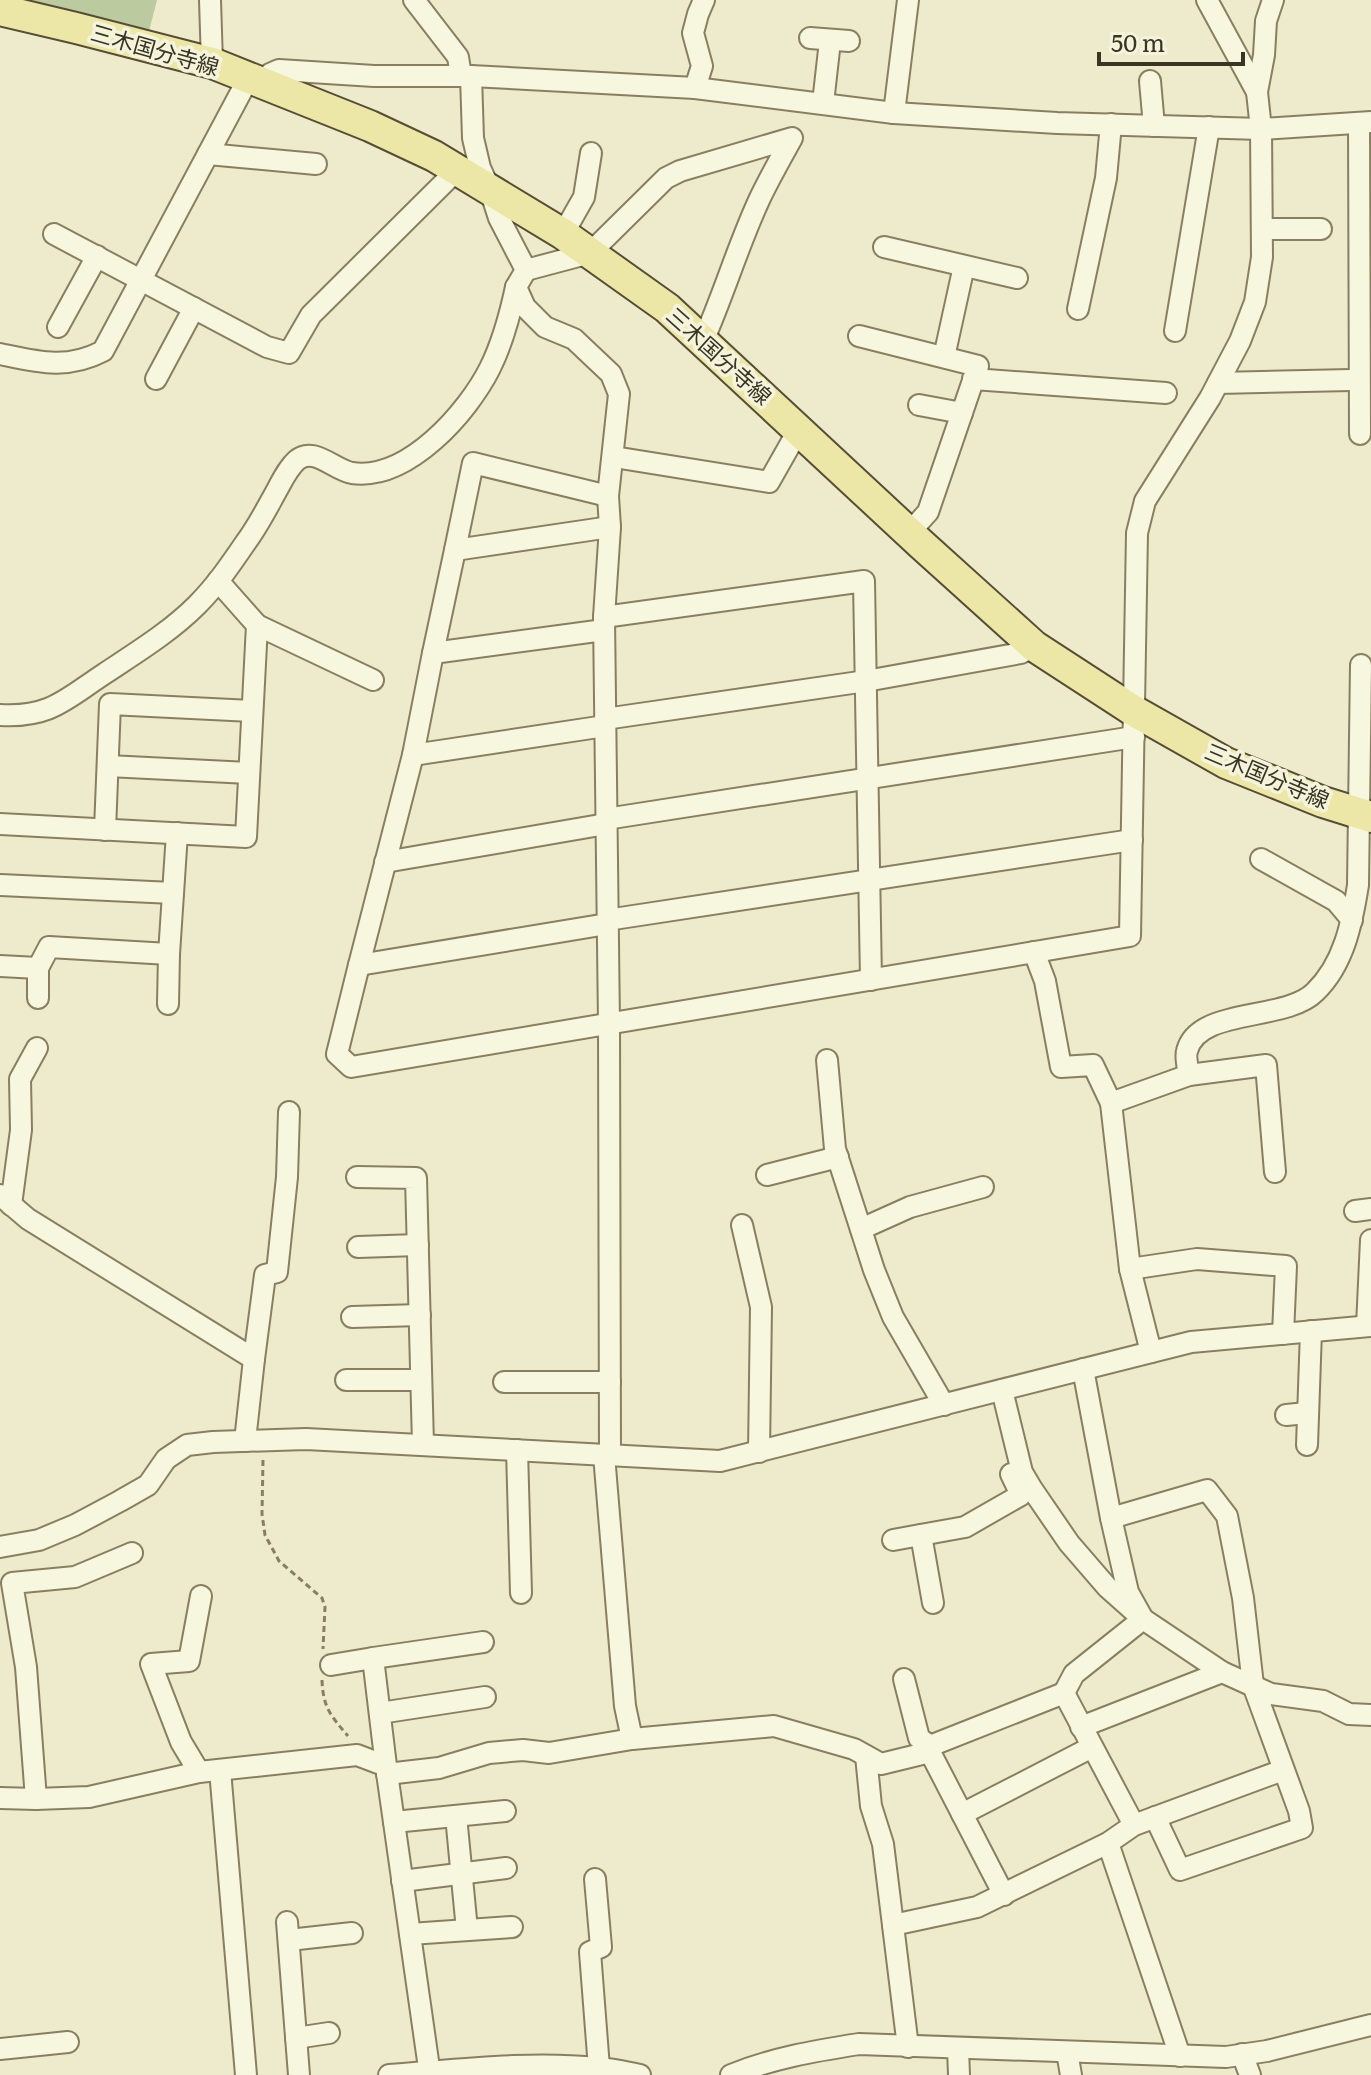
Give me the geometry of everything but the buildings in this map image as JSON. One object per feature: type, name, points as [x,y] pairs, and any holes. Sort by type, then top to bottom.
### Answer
[{"type":"main road","name":"三木国分寺線","points":[[0,10],[212,63],[370,126],[434,156],[563,234],[667,308],[1034,646],[1134,724],[1323,802],[1366,815]]},
{"type":"street","points":[[210,0],[212,63]]},
{"type":"street","points":[[414,0],[458,57],[466,76],[473,138],[480,168],[521,278],[525,307],[545,327],[574,339],[611,374],[619,394],[608,496],[610,527],[604,624],[609,1024],[610,1382],[607,1455],[625,1706],[632,1739]]},
{"type":"street","points":[[695,88],[702,66],[693,33],[704,0]]},
{"type":"street","points":[[894,113],[908,0]]},
{"type":"street","points":[[1207,0],[1257,92]]},
{"type":"street","points":[[608,496],[473,463],[413,755],[337,1054],[351,1067],[1130,936],[1137,533],[1145,501],[1218,383],[1240,341],[1255,302],[1262,257],[1261,129],[1257,92],[1266,21],[1273,0]]},
{"type":"street","points":[[823,103],[830,40]]},
{"type":"street","points":[[0,354],[61,364],[87,359],[103,351],[208,154],[254,81],[279,70],[695,88],[894,113],[1057,123],[1261,129],[1365,122],[1360,434]]},
{"type":"street","points":[[1150,81],[1154,126]]},
{"type":"street","points":[[1078,309],[1106,178],[1111,124]]},
{"type":"street","points":[[1175,331],[1209,127]]},
{"type":"street","points":[[521,278],[590,253],[666,178],[680,171],[792,138],[760,199],[721,303],[703,341]]},
{"type":"street","points":[[563,234],[584,197],[591,153]]},
{"type":"street","points":[[208,154],[316,164]]},
{"type":"street","points":[[54,234],[267,347],[289,353],[311,315],[457,170]]},
{"type":"street","points":[[1262,229],[1321,229]]},
{"type":"street","points":[[884,247],[1017,278]]},
{"type":"street","points":[[58,327],[97,256]]},
{"type":"street","points":[[944,357],[964,266]]},
{"type":"street","points":[[0,715],[34,713],[58,706],[163,635],[197,605],[218,581],[248,541],[290,466],[301,456],[314,455],[351,473],[371,473],[395,466],[421,451],[470,400],[490,369],[505,333],[521,278]]},
{"type":"street","points":[[156,379],[194,308]]},
{"type":"street","points":[[859,336],[978,366],[928,512],[909,533]]},
{"type":"street","points":[[973,379],[1166,393]]},
{"type":"street","points":[[1218,383],[1351,380]]},
{"type":"street","points":[[919,405],[962,413]]},
{"type":"street","points":[[614,457],[769,482],[799,429]]},
{"type":"street","points":[[455,550],[610,527]]},
{"type":"street","points":[[218,581],[257,625],[373,680]]},
{"type":"street","points":[[433,653],[864,581],[871,980]]},
{"type":"street","points":[[0,824],[246,837],[257,625]]},
{"type":"street","points":[[413,755],[866,681],[1021,653],[1034,646]]},
{"type":"street","points":[[1189,1075],[1186,1052],[1195,1035],[1211,1025],[1297,1005],[1316,992],[1339,960],[1352,920],[1366,815],[1361,665]]},
{"type":"street","points":[[97,679],[109,696],[110,704],[105,830]]},
{"type":"street","points":[[110,704],[252,711]]},
{"type":"street","points":[[385,862],[868,779],[1134,724]]},
{"type":"street","points":[[108,766],[249,773]]},
{"type":"street","points":[[168,1004],[177,833]]},
{"type":"street","points":[[359,965],[607,922],[1132,840]]},
{"type":"street","points":[[1261,859],[1336,901],[1352,920]]},
{"type":"street","points":[[0,885],[173,893]]},
{"type":"street","points":[[38,998],[38,968],[49,947],[169,954]]},
{"type":"street","points":[[1034,952],[1045,981],[1061,1067],[1093,1065],[1111,1103],[1130,1269],[1151,1352]]},
{"type":"street","points":[[0,966],[38,968]]},
{"type":"street","points":[[37,1048],[20,1079],[21,1130],[6,1200],[28,1219],[254,1359]]},
{"type":"street","points":[[827,1060],[835,1149],[874,1270],[893,1317],[944,1405]]},
{"type":"street","points":[[1111,1103],[1189,1075],[1266,1065],[1275,1172]]},
{"type":"street","points":[[254,1441],[254,1359],[265,1275],[277,1272],[287,1177],[289,1112]]},
{"type":"street","points":[[767,1175],[838,1157]]},
{"type":"street","points":[[357,1177],[416,1178],[423,1444]]},
{"type":"street","points":[[861,1229],[910,1207],[983,1187]]},
{"type":"street","points":[[742,1225],[761,1307],[759,1452]]},
{"type":"street","points":[[0,1547],[39,1540],[120,1501],[148,1485],[166,1459],[187,1445],[306,1439],[720,1461],[1191,1342],[1369,1326],[1371,1240]]},
{"type":"street","points":[[358,1247],[418,1245]]},
{"type":"street","points":[[1130,1269],[1197,1259],[1286,1266],[1283,1334]]},
{"type":"street","points":[[352,1317],[420,1315]]},
{"type":"street","points":[[1307,1445],[1296,1414],[1311,1331]]},
{"type":"street","points":[[1083,1369],[1128,1592],[1143,1619]]},
{"type":"street","points":[[346,1380],[421,1380]]},
{"type":"street","points":[[504,1382],[610,1382]]},
{"type":"street","points":[[893,1540],[965,1527],[1021,1495],[1013,1479],[996,1391]]},
{"type":"street","points":[[996,1391],[1022,1472],[1032,1489],[1069,1543],[1107,1587],[1143,1619],[1222,1672],[1271,1694],[1323,1701],[1349,1714],[1371,1715]]},
{"type":"street","points":[[517,1450],[521,1593]]},
{"type":"street","points":[[1111,1518],[1207,1490],[1227,1516],[1243,1598],[1253,1685],[1299,1811],[1302,1828],[1180,1870],[1155,1817]]},
{"type":"street","points":[[921,1535],[933,1603]]},
{"type":"street","points":[[36,1799],[26,1667],[12,1583],[75,1577],[132,1553]]},
{"type":"street","points":[[201,1596],[189,1661],[151,1664],[181,1742],[209,1771],[246,2075]]},
{"type":"street","points":[[0,1798],[89,1797],[209,1771],[357,1755],[387,1770],[439,1768],[489,1753],[523,1750],[549,1753],[632,1739],[774,1726],[854,1749],[881,1764],[930,1749],[1064,1693],[1074,1674],[1143,1619]]},
{"type":"street","points":[[326,1662],[483,1642]]},
{"type":"street","points":[[373,1658],[429,2073]]},
{"type":"street","points":[[1081,1727],[1222,1672]]},
{"type":"street","points":[[904,1679],[919,1738],[930,1749],[1004,1895]]},
{"type":"street","points":[[1064,1693],[1134,1825]]},
{"type":"street","points":[[380,1713],[485,1697]]},
{"type":"street","points":[[962,1814],[1092,1747]]},
{"type":"street","points":[[866,1756],[871,1806],[883,1844],[908,2047]]},
{"type":"street","points":[[893,1925],[977,1907],[1108,1843],[1134,1825],[1283,1770]]},
{"type":"street","points":[[394,1822],[505,1811]]},
{"type":"street","points":[[456,1816],[467,1930]]},
{"type":"street","points":[[1108,1843],[1180,2056]]},
{"type":"street","points":[[402,1881],[506,1868]]},
{"type":"street","points":[[595,1879],[601,1947],[590,1952],[599,2068]]},
{"type":"street","points":[[410,1934],[512,1927]]},
{"type":"street","points":[[299,2075],[288,1931],[352,1933]]},
{"type":"street","points":[[731,2075],[761,2063],[859,2044],[1226,2057],[1267,2051],[1371,2025]]},
{"type":"street","points":[[296,2038],[329,2033]]},
{"type":"street","points":[[0,2049],[68,2042]]},
{"type":"street","points":[[958,2049],[959,2075]]},
{"type":"street","points":[[1067,2052],[1071,2075]]},
{"type":"street","points":[[1242,2054],[1250,2075]]},
{"type":"street","points":[[389,2075],[508,2071],[555,2065],[640,2075]]},
{"type":"path","points":[[254,1441],[265,1535],[279,1561],[322,1598],[325,1607],[326,1662],[323,1699],[328,1713],[353,1742],[357,1755]]},
{"type":"green space","points":[[21,0],[157,0],[149,31]]}]
